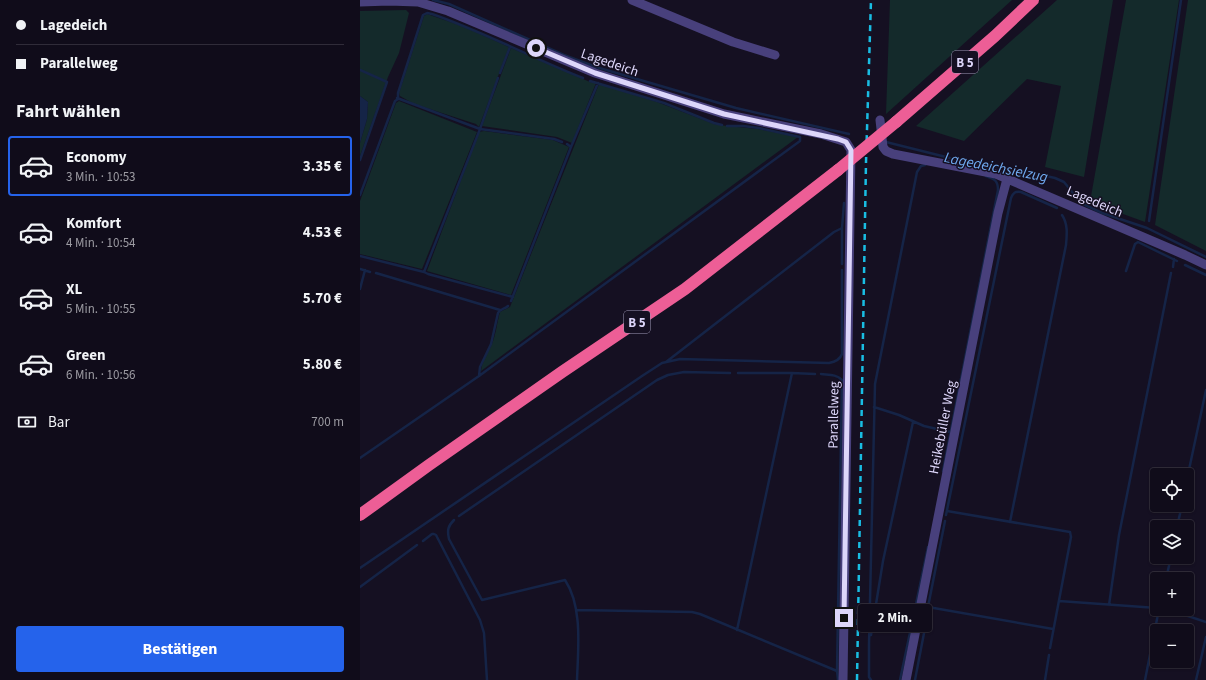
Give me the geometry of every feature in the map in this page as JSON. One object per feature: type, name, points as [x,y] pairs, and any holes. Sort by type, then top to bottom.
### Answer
[{"type":"highway","name":"B 5","points":[[360,516],[550,381],[685,289],[838,170],[896,122],[1034,0]]},
{"type":"street","points":[[632,0],[733,42],[775,55]]},
{"type":"street","name":"Lagedeich","points":[[360,2],[418,2],[448,11],[595,73],[724,114],[838,139],[846,142],[851,150]]},
{"type":"street","name":"Lagedeich","points":[[880,120],[883,147],[886,151],[893,154],[996,174],[1206,265]]},
{"type":"street","name":"Parallelweg","points":[[843,680],[851,150]]},
{"type":"street","name":"Heikebüller Weg","points":[[906,680],[997,221],[1007,180]]},
{"type":"green space","points":[[890,0],[1012,0],[886,114]]},
{"type":"green space","points":[[1057,0],[1113,0],[1084,177],[1045,167],[1061,86],[1027,79],[964,141],[916,126]]},
{"type":"green space","points":[[1126,0],[1179,0],[1145,222],[1090,202]]},
{"type":"green space","points":[[1188,0],[1206,0],[1206,251],[1155,225]]},
{"type":"green space","points":[[406,10],[409,13],[399,53],[388,77],[360,156],[360,143],[367,119],[368,102],[360,96],[360,11]]},
{"type":"green space","points":[[427,14],[462,26],[509,47],[479,127],[476,124],[414,104],[400,96],[399,93],[424,16]]},
{"type":"green space","points":[[511,48],[590,82],[596,83],[572,143],[557,137],[482,126]]},
{"type":"green space","points":[[599,84],[657,102],[714,124],[758,129],[798,137],[481,371],[484,360],[492,344],[500,312],[510,307]]},
{"type":"green space","points":[[399,101],[477,132],[422,269],[360,254],[360,201],[396,103]]},
{"type":"green space","points":[[484,131],[553,140],[569,147],[511,295],[427,271],[479,132]]},
{"type":"water","points":[[360,96],[368,102],[367,119],[360,143]]},
{"type":"waterway","name":"Lagedeichsielzug","points":[[433,0],[449,4],[564,55],[596,67],[736,108],[849,134]]},
{"type":"waterway","points":[[1149,221],[1181,0]]},
{"type":"waterway","points":[[360,195],[395,101],[398,99],[398,93],[423,15],[427,13],[432,14],[451,21],[583,78]]},
{"type":"waterway","points":[[500,73],[510,47]]},
{"type":"waterway","points":[[360,70],[387,82]]},
{"type":"waterway","points":[[424,272],[480,129],[498,78]]},
{"type":"waterway","points":[[590,81],[664,103],[722,125]]},
{"type":"waterway","points":[[360,160],[387,82]]},
{"type":"waterway","points":[[511,301],[571,147],[598,83]]},
{"type":"waterway","points":[[397,98],[480,129],[554,139],[562,142]]},
{"type":"waterway","points":[[360,458],[479,376],[800,141],[800,137],[759,128],[727,126]]},
{"type":"waterway","name":"Lagedeichsielzug","points":[[886,142],[950,158],[1055,178],[1064,182],[1081,203],[1102,213],[1147,228],[1206,257]]},
{"type":"waterway","points":[[567,144],[571,147]]},
{"type":"waterway","points":[[871,680],[869,677],[869,644],[875,384],[917,172],[921,166],[925,165]]},
{"type":"waterway","points":[[943,471],[998,190],[995,181],[986,176]]},
{"type":"waterway","points":[[946,515],[1011,198],[1014,193],[1021,192],[1057,208]]},
{"type":"waterway","points":[[842,264],[844,203]]},
{"type":"waterway","points":[[1010,522],[1066,245],[1067,233],[1062,215]]},
{"type":"waterway","points":[[666,362],[834,232],[842,228]]},
{"type":"waterway","points":[[1126,271],[1135,244],[1138,242],[1177,261]]},
{"type":"waterway","points":[[360,256],[513,297]]},
{"type":"waterway","points":[[1173,267],[1174,259]]},
{"type":"waterway","points":[[1185,265],[1206,275]]},
{"type":"waterway","points":[[360,269],[370,272]]},
{"type":"waterway","points":[[360,289],[365,270]]},
{"type":"waterway","points":[[360,568],[662,363],[680,359],[829,363],[837,360],[842,354],[842,270]]},
{"type":"waterway","points":[[376,273],[500,310]]},
{"type":"waterway","points":[[1109,605],[1119,535],[1171,273]]},
{"type":"waterway","points":[[479,376],[480,367],[491,344],[498,313],[508,306]]},
{"type":"waterway","points":[[459,516],[657,380],[668,375],[684,372],[730,373]]},
{"type":"waterway","points":[[738,373],[792,373]]},
{"type":"waterway","points":[[737,630],[792,373],[815,374]]},
{"type":"waterway","points":[[821,374],[835,376],[842,380],[838,680]]},
{"type":"waterway","points":[[1189,468],[1206,390]]},
{"type":"waterway","points":[[874,407],[899,415],[924,426],[950,432]]},
{"type":"waterway","points":[[871,635],[883,561],[913,422]]},
{"type":"waterway","points":[[947,511],[1070,532],[1071,537],[1050,648]]},
{"type":"waterway","points":[[1179,520],[1180,512]]},
{"type":"waterway","points":[[454,520],[448,528],[449,539],[482,600],[565,580],[571,591],[577,615],[577,680]]},
{"type":"waterway","points":[[925,622],[945,521]]},
{"type":"waterway","points":[[423,541],[432,534],[436,535],[480,620],[484,633],[487,680]]},
{"type":"waterway","points":[[360,587],[417,545]]},
{"type":"waterway","points":[[900,680],[928,547]]},
{"type":"waterway","points":[[1168,572],[1169,564]]},
{"type":"waterway","points":[[1059,601],[1150,608]]},
{"type":"waterway","points":[[928,607],[1053,629]]},
{"type":"waterway","points":[[576,610],[692,612],[837,671]]},
{"type":"waterway","points":[[1145,680],[1158,616]]},
{"type":"waterway","points":[[1188,616],[1206,622]]},
{"type":"waterway","points":[[915,680],[925,628]]},
{"type":"waterway","points":[[1196,680],[1206,637]]},
{"type":"waterway","points":[[1045,680],[1049,655]]},
{"type":"railway","points":[[857,680],[866,162],[871,0]]},
{"type":"route","points":[[536,48],[595,73],[724,114],[821,134],[838,139],[846,142],[851,150],[844,618]]}]
